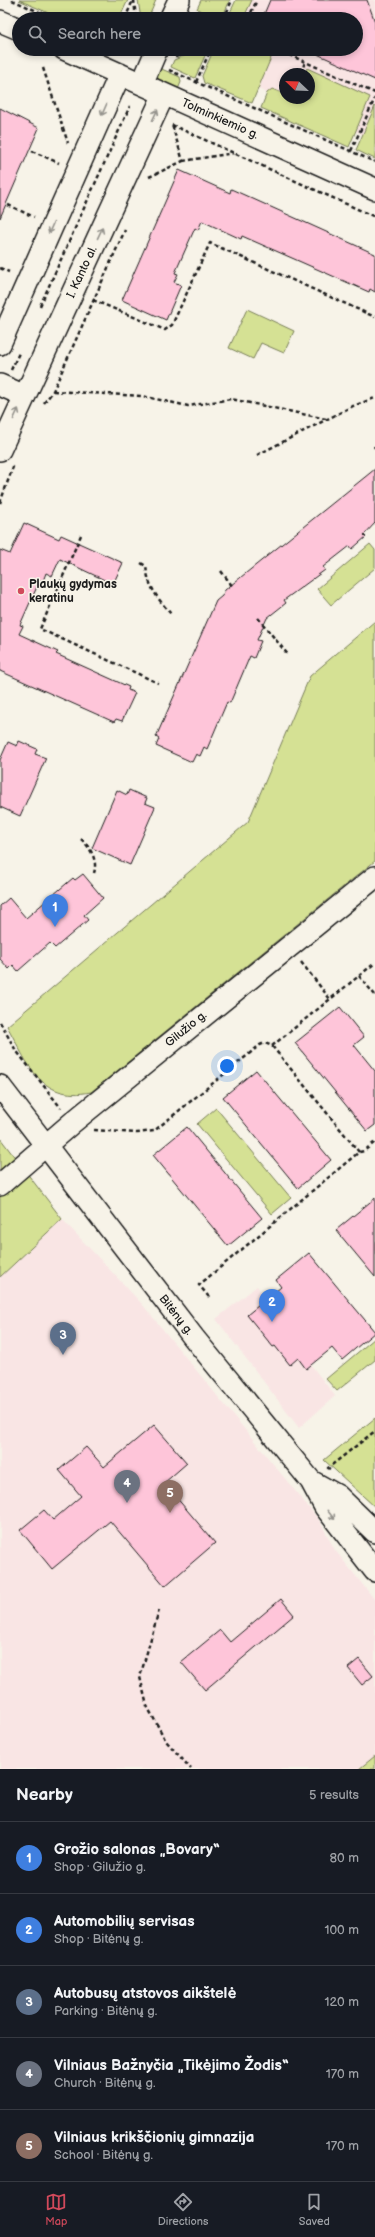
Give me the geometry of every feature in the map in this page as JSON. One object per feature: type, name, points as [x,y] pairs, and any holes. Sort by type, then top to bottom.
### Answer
[{"type":"street","points":[[0,21],[12,26]]},
{"type":"street","name":"Tolminkiemio g.","points":[[80,56],[375,189]]},
{"type":"street","points":[[142,84],[146,56]]},
{"type":"street","points":[[0,344],[120,74]]},
{"type":"street","name":"I. Kanto al.","points":[[0,450],[164,94]]},
{"type":"street","points":[[2,386],[25,396]]},
{"type":"street","name":"Gilužio g.","points":[[0,1185],[73,1122],[288,945],[375,877]]},
{"type":"street","name":"Bitėnų g.","points":[[0,1086],[206,1353],[311,1481],[325,1507],[375,1571]]},
{"type":"street","name":"Bitėnų g.","points":[[311,1481],[338,1496],[375,1532]]},
{"type":"path","points":[[12,0],[39,12]]},
{"type":"path","points":[[128,12],[133,0]]},
{"type":"path","points":[[133,0],[135,12]]},
{"type":"path","points":[[227,12],[232,0]]},
{"type":"path","points":[[251,12],[257,0]]},
{"type":"path","points":[[186,6],[196,12]]},
{"type":"path","points":[[150,56],[196,82],[375,162]]},
{"type":"path","points":[[196,82],[208,56]]},
{"type":"path","points":[[292,56],[375,93]]},
{"type":"path","points":[[302,68],[305,62]]},
{"type":"path","points":[[44,68],[68,144]]},
{"type":"path","points":[[351,151],[375,98]]},
{"type":"path","points":[[40,307],[130,106]]},
{"type":"path","points":[[183,161],[172,125],[375,217]]},
{"type":"path","points":[[32,151],[59,163]]},
{"type":"path","points":[[149,177],[183,161],[234,153]]},
{"type":"path","points":[[8,205],[34,217]]},
{"type":"path","points":[[93,300],[165,330],[172,325],[210,244],[375,317]]},
{"type":"path","points":[[0,268],[9,272]]},
{"type":"path","points":[[2,386],[20,350]]},
{"type":"path","points":[[53,391],[142,396],[188,406],[231,399],[326,419]]},
{"type":"path","points":[[257,455],[326,419],[353,406],[375,398]]},
{"type":"path","points":[[81,535],[40,630],[158,683]]},
{"type":"path","points":[[141,563],[146,566],[147,576],[154,594],[171,614]]},
{"type":"path","points":[[221,571],[233,587]]},
{"type":"path","points":[[258,618],[289,656]]},
{"type":"path","points":[[81,839],[89,846],[96,866],[94,873]]},
{"type":"path","points":[[288,945],[330,999]]},
{"type":"path","points":[[272,1046],[375,963]]},
{"type":"path","points":[[360,976],[375,995]]},
{"type":"path","points":[[0,1022],[15,1049],[73,1122],[96,1131],[137,1133],[154,1131],[260,1045],[265,1043],[272,1046],[359,1152]]},
{"type":"path","points":[[209,1298],[199,1284],[359,1152],[364,1151],[375,1142]]},
{"type":"path","points":[[328,1468],[375,1430]]},
{"type":"path","points":[[159,1610],[140,1677],[148,1706],[162,1734],[191,1769]]},
{"type":"shaded area","points":[[236,0],[375,0],[375,140],[293,104],[315,104],[315,68],[279,68],[279,98],[208,67],[213,56],[363,56],[363,12],[230,12]]},
{"type":"shaded area","points":[[62,1219],[142,1304],[319,1520],[335,1550],[375,1600],[375,1756],[359,1769],[0,1769],[0,1277]]},
{"type":"shaded area","points":[[257,1286],[311,1365],[335,1396],[299,1428],[216,1319]]},
{"type":"green space","points":[[19,0],[128,0],[122,12],[46,12]]},
{"type":"green space","points":[[138,0],[156,0],[151,12],[140,12]]},
{"type":"green space","points":[[201,0],[230,0],[225,12],[204,12],[197,9]]},
{"type":"green space","points":[[236,0],[252,0],[246,12],[230,12]]},
{"type":"green space","points":[[184,56],[205,56],[195,78],[171,67],[174,60]]},
{"type":"green space","points":[[211,56],[272,56],[252,103],[204,83],[202,76]]},
{"type":"green space","points":[[157,67],[180,77],[181,82],[177,92],[161,83],[157,76]]},
{"type":"green space","points":[[315,72],[370,97],[349,147],[261,108],[267,93],[272,89],[279,92],[279,104],[315,104]]},
{"type":"green space","points":[[375,106],[375,159],[356,150]]},
{"type":"green space","points":[[247,309],[294,331],[284,353],[261,343],[253,359],[229,348]]},
{"type":"green space","points":[[370,544],[375,550],[375,568],[331,605],[317,589]]},
{"type":"green space","points":[[375,621],[375,861],[91,1092],[73,1094],[59,1091],[47,1085],[37,1077],[29,1066],[7,1026],[248,822],[310,676]]},
{"type":"green space","points":[[216,1108],[291,1198],[272,1214],[197,1124]]},
{"type":"green space","points":[[0,1138],[62,1219],[0,1277]]},
{"type":"green space","points":[[375,1338],[375,1360],[337,1391],[326,1379]]},
{"type":"green space","points":[[375,1418],[375,1507],[324,1460]]},
{"type":"green space","points":[[375,1756],[375,1769],[359,1769]]},
{"type":"building","points":[[270,0],[367,0],[375,22],[375,80],[322,56],[363,56],[363,12],[265,12]]},
{"type":"building","points":[[0,108],[39,128],[0,218]]},
{"type":"building","points":[[179,170],[230,193],[231,189],[375,254],[375,292],[370,289],[369,292],[242,236],[241,239],[202,221],[198,230],[195,228],[175,273],[178,274],[174,282],[181,285],[166,320],[122,300]]},
{"type":"building","points":[[375,469],[375,523],[364,535],[366,537],[352,549],[350,546],[323,567],[325,570],[284,600],[286,603],[267,618],[257,640],[261,641],[254,658],[250,656],[230,703],[227,702],[207,749],[204,747],[200,756],[196,754],[192,762],[156,746],[159,739],[156,737],[216,601],[222,596],[225,590]]},
{"type":"building","points":[[24,523],[59,539],[61,535],[123,563],[113,584],[60,559],[52,576],[46,573],[43,581],[40,580],[20,625],[23,626],[19,634],[58,652],[56,654],[129,687],[128,690],[135,693],[122,721],[116,719],[114,722],[0,671],[0,550],[10,554]]},
{"type":"building","points":[[19,741],[37,749],[35,754],[46,758],[20,816],[0,807],[0,760],[8,742],[17,746]]},
{"type":"building","points":[[117,790],[127,795],[129,790],[147,798],[145,803],[155,807],[130,865],[92,848]]},
{"type":"building","points":[[83,874],[103,898],[84,915],[88,920],[55,948],[50,943],[18,971],[13,965],[9,969],[0,959],[0,906],[9,898],[26,918],[73,878],[75,880]]},
{"type":"building","points":[[340,1007],[364,1037],[354,1045],[375,1071],[375,1125],[367,1131],[295,1043]]},
{"type":"building","points":[[256,1070],[331,1160],[298,1188],[223,1097]]},
{"type":"building","points":[[187,1127],[262,1218],[228,1246],[153,1155]]},
{"type":"building","points":[[375,1198],[375,1277],[336,1230]]},
{"type":"building","points":[[309,1253],[375,1332],[342,1360],[332,1348],[306,1369],[298,1358],[290,1365],[247,1315],[281,1287],[276,1280]]},
{"type":"building","points":[[154,1425],[187,1463],[164,1483],[215,1543],[165,1586],[110,1521],[52,1569],[20,1530],[44,1510],[53,1520],[81,1496],[59,1470],[86,1447],[104,1467]]},
{"type":"building","points":[[281,1599],[294,1615],[205,1690],[181,1662],[220,1630],[230,1642]]},
{"type":"building","points":[[359,1659],[373,1676],[362,1685],[348,1668]]},
{"type":"place","name":"Plaukų gydymas keratinu","points":[[21,591]]},
{"type":"place","name":"Grožio salonas „Bovary“","points":[[55,927]]},
{"type":"place","name":"Automobilių servisas","points":[[272,1322]]},
{"type":"place","name":"Autobusų atstovos aikštelė","points":[[63,1355]]},
{"type":"place","name":"Vilniaus Bažnyčia „Tikėjimo Žodis“","points":[[127,1503]]},
{"type":"place","name":"Vilniaus krikščionių gimnazija","points":[[170,1513]]}]
